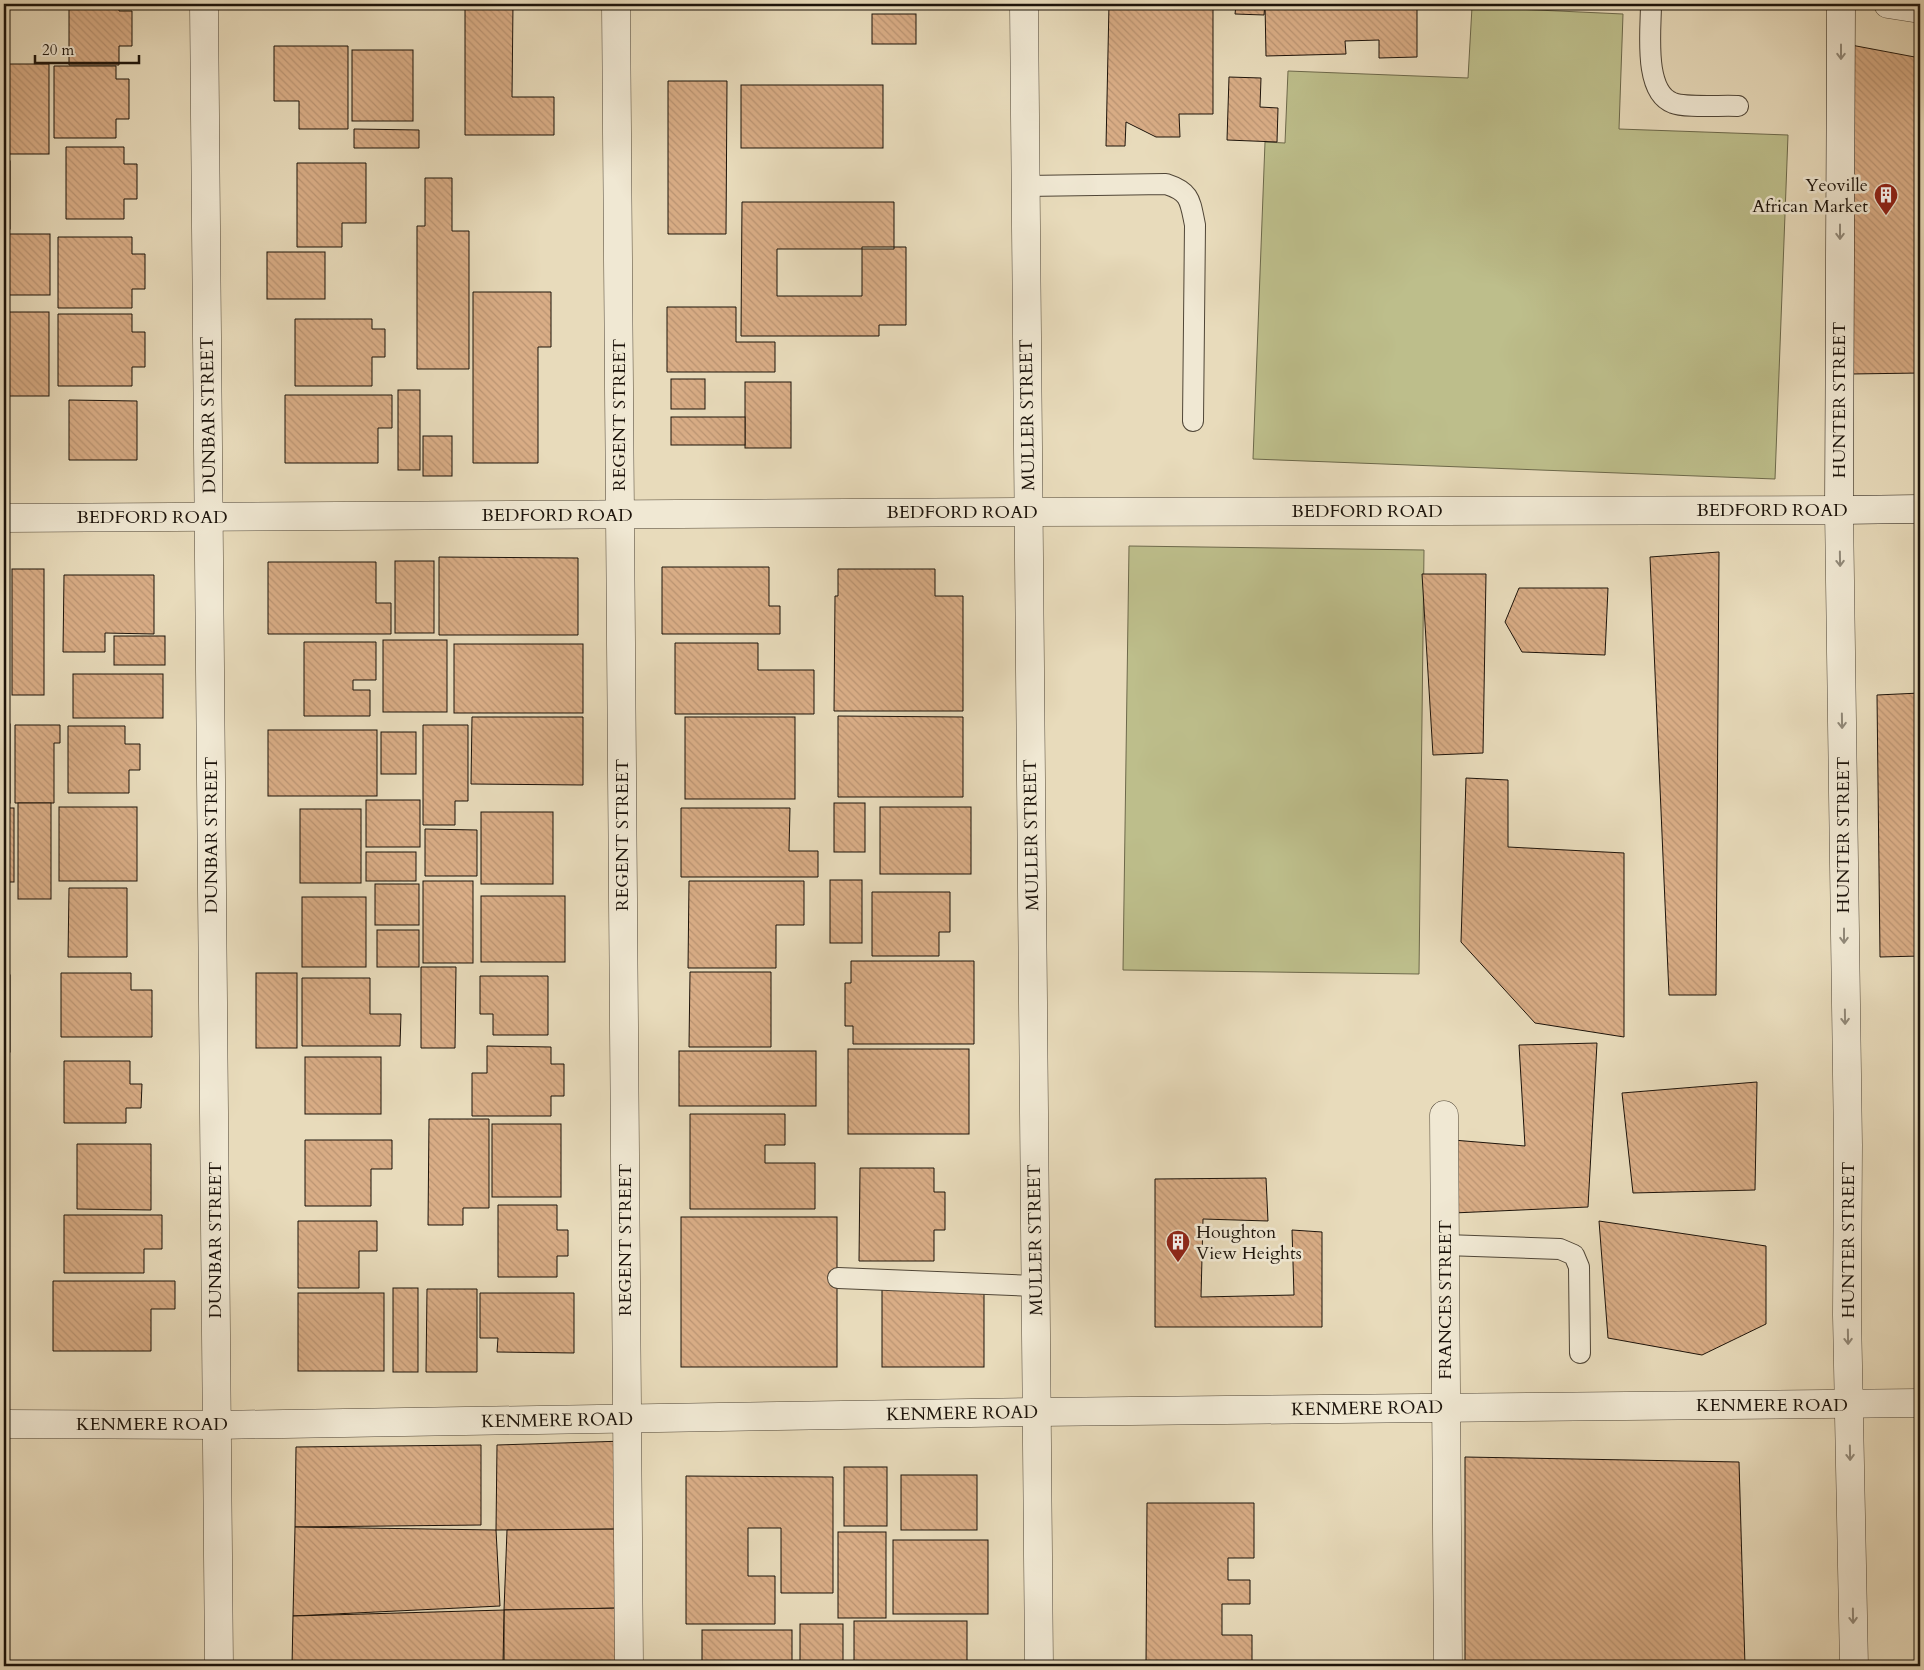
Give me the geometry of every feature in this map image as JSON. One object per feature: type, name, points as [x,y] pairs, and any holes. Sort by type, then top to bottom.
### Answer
[{"type":"street","name":"DUNBAR STREET","points":[[204,4],[216,1425],[220,1666]]},
{"type":"street","name":"REGENT STREET","points":[[616,4],[629,1666]]},
{"type":"street","name":"MULLER STREET","points":[[1024,4],[1039,1666]]},
{"type":"street","name":"HUNTER STREET","points":[[1841,4],[1839,510],[1849,1405],[1854,1666]]},
{"type":"street","points":[[1888,4],[1920,9]]},
{"type":"street","name":"BEDFORD ROAD","points":[[4,518],[1920,509]]},
{"type":"street","name":"FRANCES STREET","points":[[1444,1114],[1448,1666]]},
{"type":"street","name":"KENMERE ROAD","points":[[4,1424],[216,1425],[1037,1412],[1920,1403]]},
{"type":"lane","points":[[1651,4],[1652,74],[1657,89],[1664,98],[1674,104],[1738,106]]},
{"type":"lane","points":[[1025,186],[1166,184],[1180,188],[1190,199],[1195,225],[1193,421]]},
{"type":"lane","points":[[1445,1245],[1560,1249],[1574,1255],[1579,1267],[1580,1353]]},
{"type":"lane","points":[[838,1278],[1036,1286]]},
{"type":"green space","points":[[1472,7],[1623,14],[1619,129],[1788,135],[1775,479],[1253,459],[1265,142],[1285,143],[1288,71],[1468,78]]},
{"type":"green space","points":[[1129,546],[1424,550],[1419,974],[1123,970]]},
{"type":"building","points":[[69,4],[119,4],[119,11],[132,11],[132,46],[119,46],[119,65],[69,65]]},
{"type":"building","points":[[465,4],[513,4],[512,97],[554,97],[554,135],[465,135]]},
{"type":"building","points":[[1109,4],[1213,4],[1213,114],[1179,114],[1180,137],[1156,137],[1126,122],[1125,146],[1106,146]]},
{"type":"building","points":[[1221,4],[1265,4],[1264,15],[1235,14],[1236,5]]},
{"type":"building","points":[[1265,4],[1417,4],[1417,57],[1379,58],[1379,40],[1345,41],[1346,54],[1266,56]]},
{"type":"building","points":[[872,14],[916,14],[916,44],[872,44]]},
{"type":"building","name":"Yeoville African Market","points":[[1851,45],[1920,58],[1920,373],[1851,374]]},
{"type":"building","points":[[274,46],[348,46],[348,129],[299,129],[299,101],[274,101]]},
{"type":"building","points":[[352,50],[413,50],[413,121],[352,121]]},
{"type":"building","points":[[4,64],[49,64],[49,154],[4,154]]},
{"type":"building","points":[[54,66],[116,66],[116,79],[129,79],[129,119],[116,119],[116,138],[54,138]]},
{"type":"building","points":[[1229,77],[1261,78],[1260,107],[1278,108],[1277,142],[1227,140]]},
{"type":"building","points":[[668,81],[727,81],[726,234],[668,234]]},
{"type":"building","points":[[741,85],[883,85],[883,148],[741,148]]},
{"type":"building","points":[[354,129],[419,130],[419,148],[354,148]]},
{"type":"building","points":[[66,147],[124,147],[124,164],[137,164],[137,199],[124,199],[124,219],[66,219]]},
{"type":"building","points":[[4,161],[10,161],[10,229],[4,229]]},
{"type":"building","points":[[297,163],[366,163],[366,223],[342,223],[342,247],[297,247]]},
{"type":"building","points":[[425,178],[452,178],[452,231],[469,231],[469,369],[417,369],[417,226],[425,226]]},
{"type":"building","points":[[742,202],[894,202],[894,247],[906,247],[906,325],[879,325],[879,336],[741,336]],"holes":[[[862,247],[894,247],[894,249],[862,249]],[[777,249],[862,249],[862,296],[777,296]]]},
{"type":"building","points":[[4,234],[50,234],[50,295],[4,295]]},
{"type":"building","points":[[58,237],[132,237],[132,254],[145,254],[145,289],[132,289],[132,308],[58,308]]},
{"type":"building","points":[[267,252],[325,252],[325,299],[267,299]]},
{"type":"building","points":[[473,292],[551,292],[551,347],[538,347],[538,463],[473,463]]},
{"type":"building","points":[[667,307],[736,307],[736,342],[775,342],[775,372],[667,372]]},
{"type":"building","points":[[4,312],[49,312],[49,396],[4,396]]},
{"type":"building","points":[[58,314],[132,314],[132,332],[145,332],[145,367],[132,367],[132,386],[58,386]]},
{"type":"building","points":[[295,319],[372,319],[372,329],[385,329],[385,357],[372,357],[372,386],[295,386]]},
{"type":"building","points":[[671,379],[705,379],[705,409],[671,409]]},
{"type":"building","points":[[745,382],[791,382],[791,448],[745,448]]},
{"type":"building","points":[[398,390],[420,390],[420,470],[398,470]]},
{"type":"building","points":[[285,395],[392,395],[392,428],[378,428],[378,463],[285,463]]},
{"type":"building","points":[[69,400],[137,401],[137,460],[69,460]]},
{"type":"building","points":[[671,417],[745,417],[745,445],[671,445]]},
{"type":"building","points":[[423,436],[452,436],[452,476],[423,476]]},
{"type":"building","points":[[1719,552],[1716,995],[1669,995],[1650,557]]},
{"type":"building","points":[[439,557],[578,558],[578,635],[439,635]]},
{"type":"building","points":[[4,558],[6,558],[6,633],[4,633]]},
{"type":"building","points":[[395,561],[434,561],[434,633],[395,633]]},
{"type":"building","points":[[268,562],[376,562],[376,603],[391,603],[391,634],[268,634]]},
{"type":"building","points":[[662,567],[769,567],[769,606],[780,606],[780,634],[662,634]]},
{"type":"building","points":[[12,569],[44,569],[44,695],[12,695]]},
{"type":"building","points":[[838,569],[935,569],[935,596],[963,596],[963,711],[834,711],[835,596],[838,596]]},
{"type":"building","points":[[1422,574],[1486,574],[1483,753],[1433,755]]},
{"type":"building","points":[[64,575],[154,575],[154,634],[105,633],[105,652],[63,652]]},
{"type":"building","points":[[1519,588],[1608,588],[1605,655],[1522,652],[1505,622]]},
{"type":"building","points":[[114,636],[165,636],[165,665],[114,665]]},
{"type":"building","points":[[4,637],[7,637],[7,717],[4,717]]},
{"type":"building","points":[[383,640],[447,640],[447,712],[383,712]]},
{"type":"building","points":[[304,642],[376,642],[376,680],[353,680],[353,690],[370,690],[370,716],[304,716]]},
{"type":"building","points":[[675,643],[758,643],[758,670],[814,670],[814,714],[675,714]]},
{"type":"building","points":[[454,644],[583,644],[583,713],[454,713]]},
{"type":"building","points":[[73,674],[163,674],[163,718],[73,718]]},
{"type":"building","points":[[1920,693],[1920,956],[1880,957],[1877,695]]},
{"type":"building","points":[[838,716],[963,717],[963,797],[838,797]]},
{"type":"building","points":[[472,717],[583,717],[583,785],[471,784]]},
{"type":"building","points":[[685,717],[795,717],[795,799],[685,799]]},
{"type":"building","points":[[4,724],[10,724],[10,803],[4,803]]},
{"type":"building","points":[[15,725],[60,725],[60,743],[54,743],[54,803],[15,803]]},
{"type":"building","points":[[423,725],[468,725],[468,801],[455,801],[455,825],[423,825]]},
{"type":"building","points":[[68,726],[125,726],[125,744],[140,744],[140,770],[129,770],[129,793],[68,793]]},
{"type":"building","points":[[268,730],[377,730],[377,796],[268,796]]},
{"type":"building","points":[[381,732],[416,732],[416,774],[381,774]]},
{"type":"building","points":[[1466,778],[1508,780],[1508,847],[1624,853],[1624,1037],[1535,1023],[1461,942]]},
{"type":"building","points":[[366,800],[420,800],[420,847],[366,847]]},
{"type":"building","points":[[18,803],[51,803],[51,899],[18,899]]},
{"type":"building","points":[[834,803],[865,803],[865,852],[834,852]]},
{"type":"building","points":[[59,807],[137,807],[137,881],[59,881]]},
{"type":"building","points":[[880,807],[971,807],[971,874],[880,874]]},
{"type":"building","points":[[4,808],[14,808],[14,882],[4,882]]},
{"type":"building","points":[[681,808],[790,808],[789,851],[818,851],[818,877],[681,877]]},
{"type":"building","points":[[300,809],[361,809],[361,883],[300,883]]},
{"type":"building","points":[[481,812],[553,812],[553,884],[481,884]]},
{"type":"building","points":[[425,829],[477,830],[477,876],[425,876]]},
{"type":"building","points":[[366,852],[416,852],[416,881],[366,881]]},
{"type":"building","points":[[830,880],[862,880],[862,943],[830,943]]},
{"type":"building","points":[[423,881],[473,881],[473,963],[423,963]]},
{"type":"building","points":[[689,881],[804,881],[804,925],[776,925],[776,968],[688,968]]},
{"type":"building","points":[[375,884],[419,884],[419,925],[375,925]]},
{"type":"building","points":[[69,888],[127,888],[127,957],[68,957]]},
{"type":"building","points":[[5,892],[5,965],[4,965]]},
{"type":"building","points":[[872,892],[950,892],[950,932],[939,932],[939,956],[872,956]]},
{"type":"building","points":[[481,896],[565,896],[565,962],[481,962]]},
{"type":"building","points":[[302,897],[366,897],[366,967],[302,967]]},
{"type":"building","points":[[377,930],[419,930],[419,967],[377,967]]},
{"type":"building","points":[[851,961],[974,961],[974,1044],[853,1044],[853,1026],[845,1026],[845,983],[851,983]]},
{"type":"building","points":[[421,967],[456,967],[455,1048],[421,1048]]},
{"type":"building","points":[[690,972],[771,972],[771,1047],[689,1047]]},
{"type":"building","points":[[61,973],[131,973],[131,990],[152,990],[152,1037],[61,1037]]},
{"type":"building","points":[[256,973],[297,973],[297,1048],[256,1048]]},
{"type":"building","points":[[4,975],[10,975],[10,1052],[4,1052]]},
{"type":"building","points":[[480,976],[548,976],[548,1035],[493,1035],[493,1014],[480,1014]]},
{"type":"building","points":[[302,978],[370,978],[370,1014],[401,1014],[400,1046],[302,1046]]},
{"type":"building","points":[[1597,1043],[1588,1207],[1453,1213],[1453,1140],[1525,1146],[1519,1045]]},
{"type":"building","points":[[487,1046],[551,1047],[551,1064],[564,1064],[564,1096],[551,1096],[551,1116],[472,1116],[472,1073],[487,1073]]},
{"type":"building","points":[[848,1049],[969,1049],[969,1134],[848,1134]]},
{"type":"building","points":[[679,1051],[816,1051],[816,1106],[679,1106]]},
{"type":"building","points":[[305,1057],[381,1057],[381,1114],[305,1114]]},
{"type":"building","points":[[64,1061],[130,1061],[130,1084],[142,1084],[141,1108],[126,1108],[126,1123],[64,1123]]},
{"type":"building","points":[[1757,1082],[1755,1190],[1633,1193],[1622,1093]]},
{"type":"building","points":[[690,1114],[785,1114],[785,1145],[765,1145],[765,1163],[815,1163],[815,1209],[690,1209]]},
{"type":"building","points":[[429,1119],[489,1119],[489,1208],[463,1208],[463,1225],[428,1225]]},
{"type":"building","points":[[492,1124],[561,1124],[561,1197],[492,1197]]},
{"type":"building","points":[[305,1140],[392,1140],[392,1169],[371,1169],[371,1206],[305,1206]]},
{"type":"building","points":[[77,1144],[151,1144],[151,1210],[77,1209]]},
{"type":"building","points":[[860,1168],[934,1168],[934,1192],[945,1192],[945,1230],[934,1230],[934,1261],[859,1261]]},
{"type":"building","name":"Houghton View Heights","points":[[1266,1178],[1268,1221],[1203,1219],[1201,1297],[1294,1295],[1292,1230],[1322,1232],[1322,1327],[1155,1327],[1155,1179]]},
{"type":"building","points":[[498,1205],[557,1205],[557,1230],[568,1230],[568,1256],[557,1256],[557,1277],[498,1277]]},
{"type":"building","points":[[64,1215],[162,1215],[162,1249],[144,1249],[144,1273],[64,1273]]},
{"type":"building","points":[[681,1217],[837,1217],[837,1367],[681,1367]]},
{"type":"building","points":[[298,1221],[377,1221],[377,1251],[359,1251],[359,1288],[298,1288]]},
{"type":"building","points":[[1599,1221],[1766,1246],[1766,1324],[1702,1355],[1608,1338]]},
{"type":"building","points":[[53,1281],[175,1281],[175,1309],[151,1309],[151,1351],[53,1351]]},
{"type":"building","points":[[393,1288],[418,1288],[418,1372],[393,1372]]},
{"type":"building","points":[[427,1289],[477,1289],[477,1372],[426,1372]]},
{"type":"building","points":[[882,1289],[984,1289],[984,1367],[882,1367]]},
{"type":"building","points":[[298,1293],[384,1293],[384,1371],[298,1371]]},
{"type":"building","points":[[480,1293],[574,1293],[574,1353],[497,1352],[498,1338],[480,1338]]},
{"type":"building","points":[[625,1441],[627,1529],[496,1530],[497,1445]]},
{"type":"building","points":[[481,1445],[481,1525],[295,1527],[296,1447]]},
{"type":"building","points":[[1465,1457],[1739,1462],[1745,1666],[1465,1666]]},
{"type":"building","points":[[844,1467],[887,1467],[887,1526],[844,1526]]},
{"type":"building","points":[[901,1475],[977,1475],[977,1530],[901,1530]]},
{"type":"building","points":[[686,1476],[833,1477],[833,1593],[781,1593],[781,1528],[748,1528],[748,1576],[775,1576],[775,1624],[686,1624]]},
{"type":"building","points":[[1147,1503],[1254,1503],[1254,1558],[1228,1558],[1228,1580],[1250,1580],[1250,1604],[1222,1604],[1222,1635],[1252,1635],[1252,1666],[1146,1666]]},
{"type":"building","points":[[295,1527],[496,1530],[500,1606],[293,1616]]},
{"type":"building","points":[[627,1529],[622,1608],[504,1610],[507,1530]]},
{"type":"building","points":[[838,1532],[886,1532],[886,1618],[838,1618]]},
{"type":"building","points":[[893,1540],[988,1540],[988,1614],[893,1614]]},
{"type":"building","points":[[622,1608],[622,1666],[504,1666],[504,1610]]},
{"type":"building","points":[[504,1610],[503,1666],[292,1666],[293,1616]]},
{"type":"building","points":[[854,1621],[967,1621],[967,1666],[854,1666]]},
{"type":"building","points":[[800,1624],[843,1624],[843,1666],[800,1666]]},
{"type":"building","points":[[702,1630],[792,1630],[792,1666],[702,1666]]},
{"type":"place","name":"Yeoville African Market","points":[[1886,216]]},
{"type":"place","name":"Houghton View Heights","points":[[1178,1263]]}]
